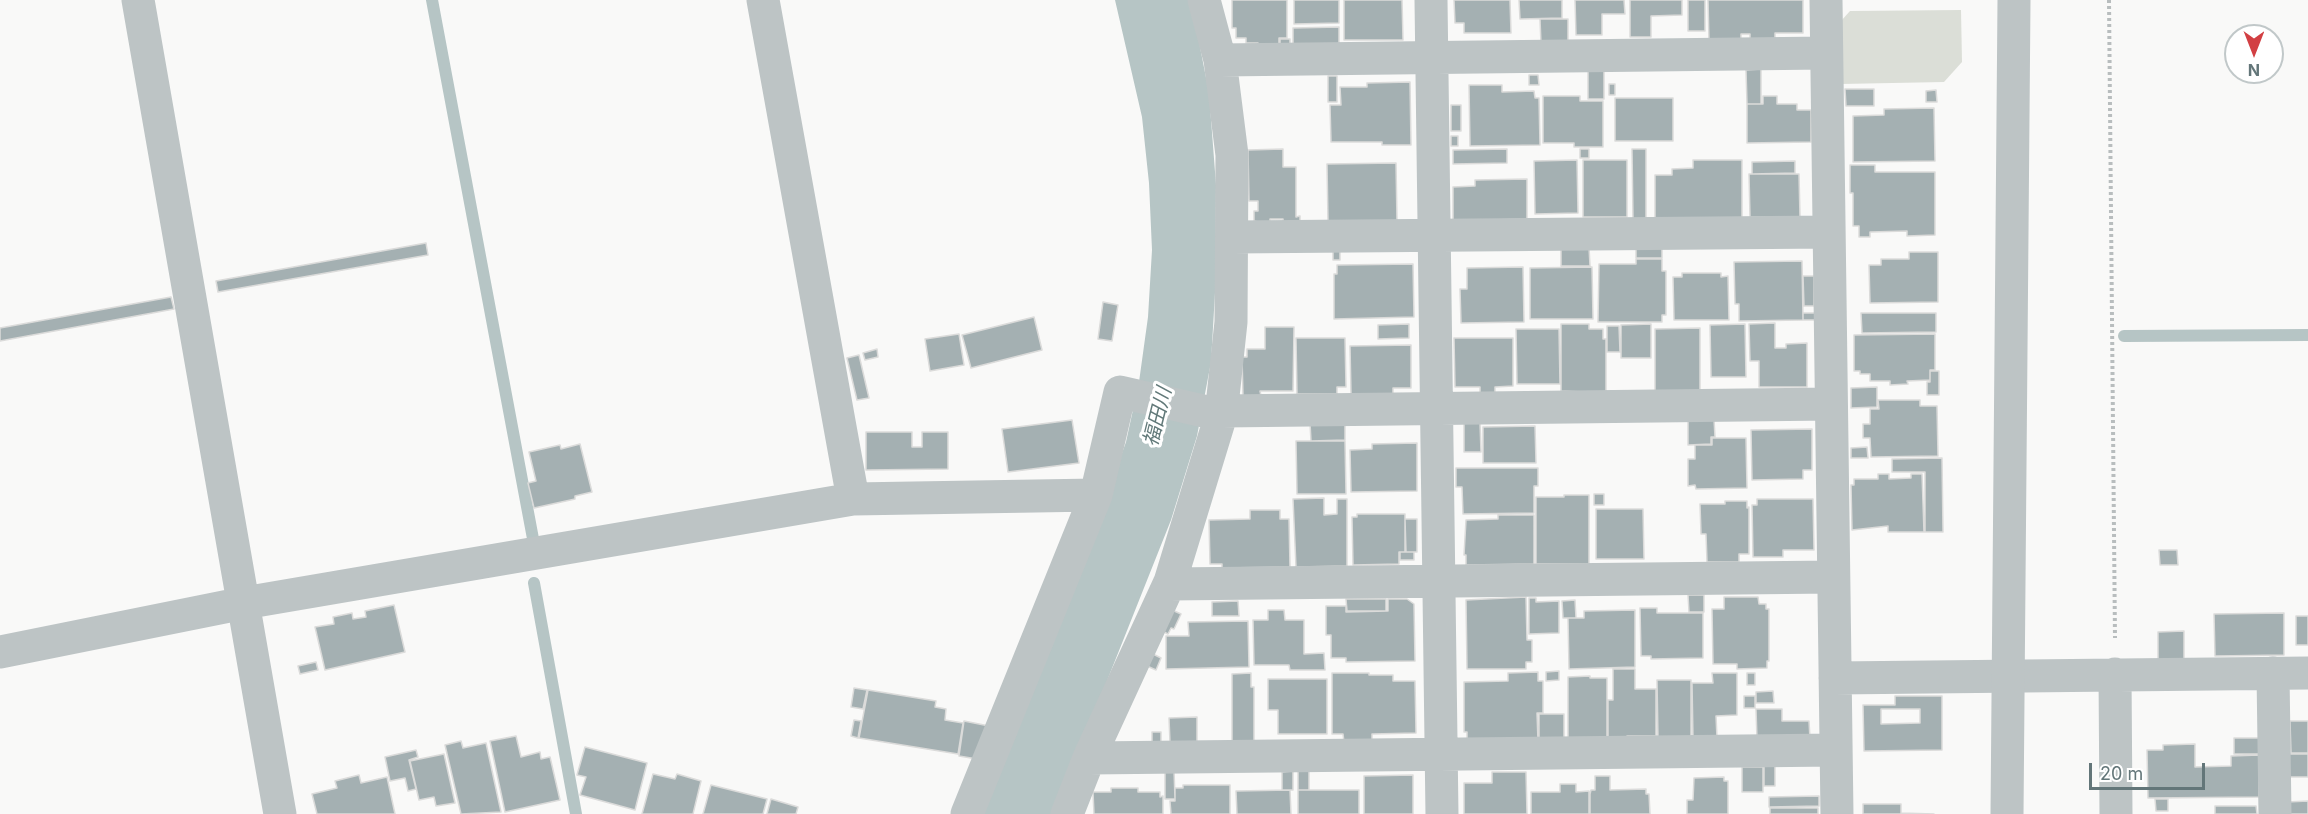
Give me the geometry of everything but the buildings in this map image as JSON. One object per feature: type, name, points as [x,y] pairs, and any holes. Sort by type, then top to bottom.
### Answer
[{"type":"street","points":[[138,0],[280,814]]},
{"type":"street","points":[[763,0],[854,499]]},
{"type":"street","points":[[1067,814],[1089,758],[1169,584],[1217,413],[1231,322],[1232,155],[1220,60],[1204,0]]},
{"type":"street","points":[[1431,0],[1442,814]]},
{"type":"street","points":[[1826,0],[1837,814]]},
{"type":"street","points":[[2007,814],[2014,0]]},
{"type":"street","points":[[1220,60],[1826,53]]},
{"type":"street","points":[[1233,237],[1829,232]]},
{"type":"street","points":[[968,814],[1096,495],[1120,392],[1217,413],[1831,404]]},
{"type":"street","points":[[0,652],[244,603],[854,499],[1096,495]]},
{"type":"street","points":[[1169,584],[1833,577]]},
{"type":"street","points":[[2273,673],[2275,814]]},
{"type":"street","points":[[1835,678],[2308,673]]},
{"type":"street","points":[[2115,674],[2116,814]]},
{"type":"street","points":[[1089,758],[1836,750]]},
{"type":"path","points":[[2109,0],[2115,674]]},
{"type":"shaded area","points":[[1961,10],[1962,62],[1944,82],[1841,84],[1841,21],[1850,11]]},
{"type":"water","name":"福田川","points":[[1115,0],[1189,0],[1192,6],[1209,93],[1216,185],[1215,293],[1211,362],[1197,436],[1171,520],[1054,814],[978,814],[1099,517],[1126,442],[1139,382],[1148,317],[1152,250],[1149,183],[1142,117]]},
{"type":"waterway","points":[[432,0],[534,544],[542,543]]},
{"type":"waterway","points":[[2124,336],[2308,335]]},
{"type":"waterway","points":[[534,583],[576,814]]}]
